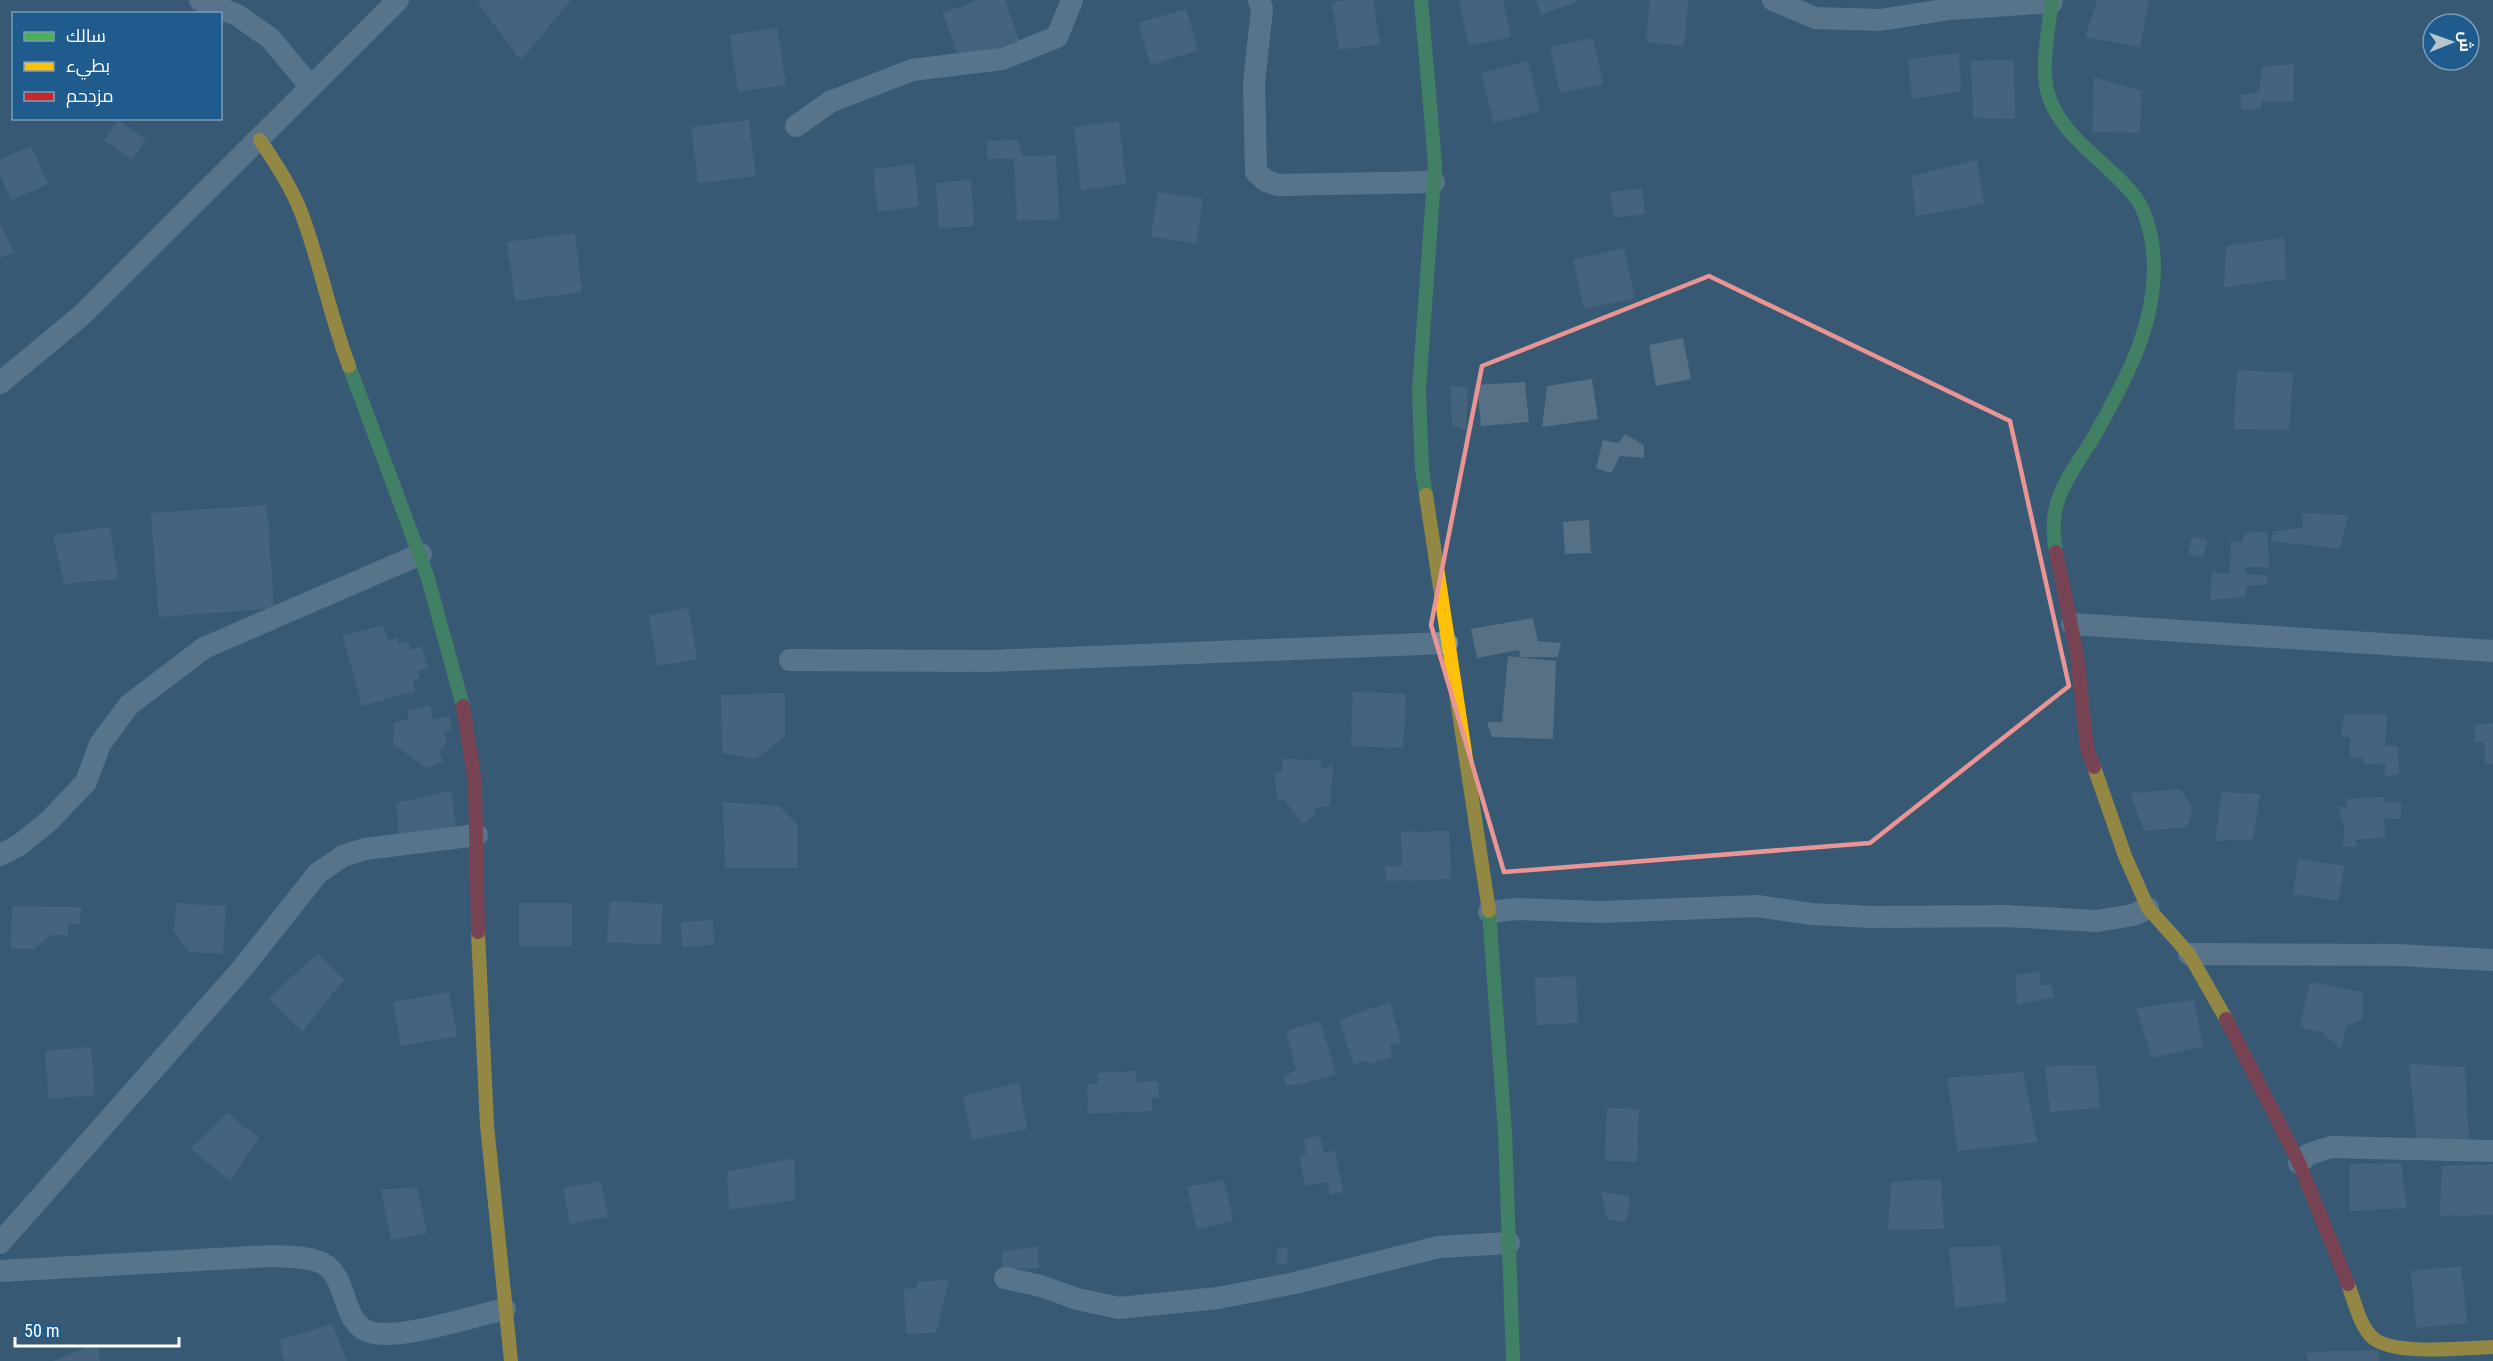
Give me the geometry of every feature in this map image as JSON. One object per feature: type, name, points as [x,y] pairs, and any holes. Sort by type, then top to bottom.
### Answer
[{"type":"street","points":[[200,0],[237,15],[270,38],[310,86]]},
{"type":"street","points":[[0,383],[82,315],[398,0]]},
{"type":"street","points":[[796,126],[830,102],[912,70],[1002,59],[1057,37],[1072,0]]},
{"type":"street","points":[[1259,0],[1262,9],[1254,83],[1256,172],[1266,181],[1278,185],[1434,182]]},
{"type":"street","points":[[1422,0],[1432,119],[1434,182],[1419,390],[1422,470],[1488,912],[1505,1132],[1513,1361]]},
{"type":"street","points":[[1773,0],[1815,18],[1879,10],[1950,9],[2052,1],[2047,41],[2047,89],[2055,110],[2068,129],[2138,201],[2146,217],[2154,286],[2151,312],[2144,335],[2101,425],[2066,480],[2054,508],[2052,527],[2058,567],[2072,624],[2087,748],[2125,856],[2148,908],[2189,954],[2214,994],[2298,1162],[2366,1329],[2374,1340],[2386,1345],[2493,1347]]},
{"type":"street","points":[[260,140],[289,184],[305,222],[337,335],[404,504],[421,554],[448,639],[467,720],[477,834],[478,982],[495,1225],[512,1361]]},
{"type":"street","points":[[0,855],[18,846],[49,820],[86,782],[100,744],[129,705],[204,648],[421,554]]},
{"type":"street","points":[[2072,624],[2493,651]]},
{"type":"street","points":[[790,660],[988,661],[1447,644]]},
{"type":"street","points":[[0,1243],[241,970],[318,873],[343,856],[365,849],[477,834]]},
{"type":"street","points":[[1488,912],[1517,909],[1601,912],[1757,906],[1811,914],[1873,917],[2007,916],[2097,921],[2133,915],[2148,908]]},
{"type":"street","points":[[2189,954],[2397,955],[2493,960]]},
{"type":"street","points":[[2298,1162],[2309,1154],[2331,1147],[2493,1151]]},
{"type":"street","points":[[1005,1278],[1041,1286],[1077,1299],[1119,1308],[1218,1298],[1295,1283],[1439,1247],[1509,1243]]},
{"type":"street","points":[[0,1271],[272,1256],[309,1259],[323,1263],[333,1273],[356,1324],[369,1332],[399,1333],[505,1309]]},
{"type":"highlighted area","points":[[1709,276],[2010,421],[2069,686],[1870,843],[1504,872],[1431,625],[1482,366]]},
{"type":"building","points":[[481,0],[571,0],[521,60],[478,3]]},
{"type":"building","points":[[979,0],[1005,0],[1019,40],[960,61],[943,13]]},
{"type":"building","points":[[1347,0],[1373,0],[1380,44],[1339,50],[1332,3]]},
{"type":"building","points":[[1459,0],[1503,0],[1511,37],[1469,46]]},
{"type":"building","points":[[1536,0],[1581,0],[1541,15]]},
{"type":"building","points":[[1650,0],[1688,0],[1684,46],[1646,42]]},
{"type":"building","points":[[2097,0],[2149,0],[2140,47],[2085,37]]},
{"type":"building","points":[[1186,9],[1198,50],[1151,65],[1138,23]]},
{"type":"building","points":[[777,28],[786,85],[738,92],[730,35]]},
{"type":"building","points":[[1593,38],[1603,84],[1560,93],[1550,47]]},
{"type":"building","points":[[1959,53],[1961,91],[1912,99],[1908,59]]},
{"type":"building","points":[[2014,60],[2015,119],[1973,118],[1971,61]]},
{"type":"building","points":[[1528,61],[1540,111],[1494,123],[1481,73]]},
{"type":"building","points":[[2294,64],[2294,102],[2261,102],[2261,109],[2242,110],[2240,95],[2259,92],[2262,67]]},
{"type":"building","points":[[2094,77],[2141,91],[2140,133],[2092,132]]},
{"type":"building","points":[[118,120],[146,140],[132,160],[104,140]]},
{"type":"building","points":[[749,120],[756,176],[698,183],[691,127]]},
{"type":"building","points":[[1119,121],[1126,184],[1081,190],[1074,127]]},
{"type":"building","points":[[1017,140],[1022,156],[1056,155],[1059,219],[1017,221],[1014,158],[988,159],[987,141]]},
{"type":"building","points":[[31,146],[48,184],[11,200],[0,175],[0,159]]},
{"type":"building","points":[[1977,160],[1984,204],[1916,216],[1911,176]]},
{"type":"building","points":[[914,164],[919,206],[878,212],[873,169]]},
{"type":"building","points":[[971,180],[974,226],[939,228],[936,183]]},
{"type":"building","points":[[1642,188],[1645,214],[1614,218],[1610,192]]},
{"type":"building","points":[[1158,192],[1203,199],[1196,244],[1151,236]]},
{"type":"building","points":[[0,224],[14,252],[0,258]]},
{"type":"building","points":[[575,233],[582,292],[515,301],[507,242]]},
{"type":"building","points":[[2284,238],[2286,279],[2224,287],[2226,246]]},
{"type":"building","points":[[1624,248],[1635,298],[1584,309],[1573,260]]},
{"type":"building","points":[[1683,338],[1691,379],[1656,386],[1649,345]]},
{"type":"building","points":[[2237,370],[2293,373],[2289,430],[2234,429]]},
{"type":"building","points":[[1592,379],[1598,419],[1542,427],[1547,386]]},
{"type":"building","points":[[1525,382],[1529,422],[1481,426],[1477,385]]},
{"type":"building","points":[[1451,386],[1468,388],[1466,430],[1452,425]]},
{"type":"building","points":[[1625,434],[1644,445],[1644,458],[1620,456],[1611,473],[1596,468],[1603,440],[1618,443]]},
{"type":"building","points":[[267,505],[274,608],[159,617],[151,513]]},
{"type":"building","points":[[2302,513],[2348,515],[2340,549],[2270,541],[2274,531],[2303,528]]},
{"type":"building","points":[[1589,520],[1591,553],[1565,554],[1563,522]]},
{"type":"building","points":[[110,527],[118,579],[64,584],[53,535]]},
{"type":"building","points":[[2267,532],[2269,567],[2244,567],[2245,574],[2268,575],[2267,585],[2246,586],[2245,597],[2210,600],[2212,572],[2230,574],[2231,540],[2242,543],[2244,533]]},
{"type":"building","points":[[2192,537],[2207,540],[2203,558],[2188,554]]},
{"type":"building","points":[[688,608],[697,659],[657,666],[649,615]]},
{"type":"building","points":[[1533,618],[1538,641],[1561,643],[1558,657],[1520,657],[1519,650],[1477,658],[1471,629]]},
{"type":"building","points":[[383,625],[388,640],[397,637],[399,643],[408,641],[411,650],[422,647],[428,668],[417,671],[420,676],[413,682],[415,691],[362,706],[343,636]]},
{"type":"building","points":[[1508,656],[1556,661],[1553,739],[1492,737],[1487,722],[1502,722]]},
{"type":"building","points":[[1353,692],[1406,694],[1403,748],[1351,746]]},
{"type":"building","points":[[785,693],[785,736],[756,759],[722,753],[721,695]]},
{"type":"building","points":[[430,705],[433,720],[449,716],[452,729],[444,731],[447,743],[439,750],[443,762],[427,768],[393,744],[394,723],[409,719],[407,711]]},
{"type":"building","points":[[2344,714],[2387,714],[2385,746],[2398,746],[2399,774],[2385,776],[2386,763],[2364,765],[2362,757],[2350,758],[2350,737],[2341,737]]},
{"type":"building","points":[[2493,723],[2493,764],[2485,764],[2484,742],[2475,742],[2475,725]]},
{"type":"building","points":[[1282,759],[1320,760],[1322,770],[1333,764],[1330,806],[1313,808],[1316,813],[1302,824],[1285,800],[1277,800],[1275,772],[1282,773]]},
{"type":"building","points":[[2180,789],[2192,808],[2187,827],[2144,831],[2130,793]]},
{"type":"building","points":[[451,791],[456,826],[399,836],[396,803]]},
{"type":"building","points":[[2222,792],[2260,794],[2253,839],[2215,841]]},
{"type":"building","points":[[2385,797],[2385,803],[2401,802],[2401,819],[2384,818],[2385,837],[2355,840],[2358,846],[2343,847],[2344,827],[2338,807],[2347,807],[2347,799]]},
{"type":"building","points":[[723,802],[779,806],[798,825],[798,868],[725,868]]},
{"type":"building","points":[[1449,831],[1451,879],[1386,881],[1385,866],[1402,866],[1401,832]]},
{"type":"building","points":[[2298,859],[2344,866],[2338,901],[2293,894]]},
{"type":"building","points":[[610,901],[663,904],[661,945],[607,942]]},
{"type":"building","points":[[176,903],[226,906],[223,954],[189,952],[174,932]]},
{"type":"building","points":[[519,903],[572,903],[572,946],[519,946]]},
{"type":"building","points":[[12,906],[81,907],[80,924],[68,924],[68,935],[51,935],[34,949],[11,949]]},
{"type":"building","points":[[713,920],[714,945],[682,947],[681,922]]},
{"type":"building","points":[[318,953],[344,980],[302,1032],[269,998]]},
{"type":"building","points":[[2039,971],[2040,985],[2052,985],[2054,997],[2017,1005],[2016,975]]},
{"type":"building","points":[[1576,976],[1578,1023],[1537,1025],[1535,978]]},
{"type":"building","points":[[2310,982],[2363,992],[2363,1019],[2346,1026],[2341,1049],[2322,1032],[2300,1027]]},
{"type":"building","points":[[449,992],[457,1036],[401,1046],[393,1002]]},
{"type":"building","points":[[2194,1000],[2203,1046],[2152,1058],[2136,1008]]},
{"type":"building","points":[[1390,1002],[1401,1042],[1390,1045],[1392,1057],[1369,1064],[1367,1060],[1354,1064],[1339,1020]]},
{"type":"building","points":[[1320,1021],[1336,1074],[1300,1085],[1286,1085],[1283,1078],[1296,1069],[1286,1031]]},
{"type":"building","points":[[91,1047],[95,1095],[49,1099],[45,1051]]},
{"type":"building","points":[[2409,1064],[2465,1067],[2469,1143],[2418,1148]]},
{"type":"building","points":[[2096,1065],[2100,1108],[2050,1112],[2045,1066]]},
{"type":"building","points":[[1136,1071],[1136,1082],[1158,1081],[1159,1098],[1152,1098],[1152,1111],[1088,1114],[1087,1084],[1098,1084],[1097,1073]]},
{"type":"building","points":[[2023,1072],[2037,1142],[1958,1151],[1947,1078]]},
{"type":"building","points":[[1019,1083],[1027,1129],[972,1140],[963,1096]]},
{"type":"building","points":[[1607,1108],[1639,1109],[1637,1162],[1605,1161]]},
{"type":"building","points":[[227,1113],[259,1138],[230,1181],[191,1149]]},
{"type":"building","points":[[1320,1136],[1324,1153],[1335,1151],[1343,1192],[1330,1195],[1328,1182],[1305,1186],[1299,1156],[1306,1154],[1304,1139]]},
{"type":"building","points":[[794,1158],[795,1200],[729,1210],[727,1172]]},
{"type":"building","points":[[2401,1163],[2407,1208],[2350,1211],[2350,1164]]},
{"type":"building","points":[[2493,1164],[2493,1215],[2440,1216],[2442,1166]]},
{"type":"building","points":[[1941,1179],[1944,1229],[1888,1230],[1891,1182]]},
{"type":"building","points":[[1224,1180],[1233,1221],[1197,1229],[1187,1187]]},
{"type":"building","points":[[601,1181],[608,1217],[570,1224],[563,1188]]},
{"type":"building","points":[[417,1187],[427,1233],[391,1240],[381,1190]]},
{"type":"building","points":[[1601,1192],[1630,1196],[1626,1222],[1607,1219]]},
{"type":"building","points":[[1037,1246],[1039,1268],[1003,1269],[1002,1252]]},
{"type":"building","points":[[2000,1246],[2007,1302],[1955,1308],[1949,1247]]},
{"type":"building","points":[[1278,1247],[1288,1248],[1287,1264],[1276,1263]]},
{"type":"building","points":[[2461,1266],[2467,1323],[2416,1328],[2411,1271]]},
{"type":"building","points":[[949,1280],[936,1333],[906,1334],[904,1289],[917,1288],[917,1282]]},
{"type":"building","points":[[332,1324],[347,1361],[284,1361],[280,1340]]},
{"type":"building","points":[[98,1343],[100,1361],[53,1361]]},
{"type":"building","points":[[2378,1350],[2379,1361],[2309,1361],[2306,1352]]},
{"type":"traffic: fast","points":[[1421,0],[1435,164],[1419,390],[1422,470],[1426,495]]},
{"type":"traffic: fast","points":[[2052,0],[2046,45],[2045,80],[2053,107],[2074,137],[2127,187],[2138,201],[2150,233],[2154,267],[2150,309],[2138,348],[2111,405],[2073,469],[2059,498],[2055,514],[2056,552]]},
{"type":"traffic: fast","points":[[349,366],[427,575],[463,706]]},
{"type":"traffic: fast","points":[[1489,911],[1505,1132],[1513,1361]]},
{"type":"traffic: slow","points":[[260,140],[288,184],[301,212],[349,366]]},
{"type":"traffic: slow","points":[[1426,495],[1489,911]]},
{"type":"traffic: slow","points":[[2094,767],[2125,856],[2148,908],[2189,954],[2226,1019]]},
{"type":"traffic: slow","points":[[478,932],[487,1125],[511,1361]]},
{"type":"traffic: slow","points":[[2348,1284],[2364,1327],[2373,1338],[2383,1344],[2431,1350],[2493,1347]]},
{"type":"traffic: jam","points":[[2056,552],[2077,655],[2087,748],[2094,767]]},
{"type":"traffic: jam","points":[[463,706],[475,783],[478,932]]},
{"type":"traffic: jam","points":[[2226,1019],[2299,1163],[2348,1284]]}]
